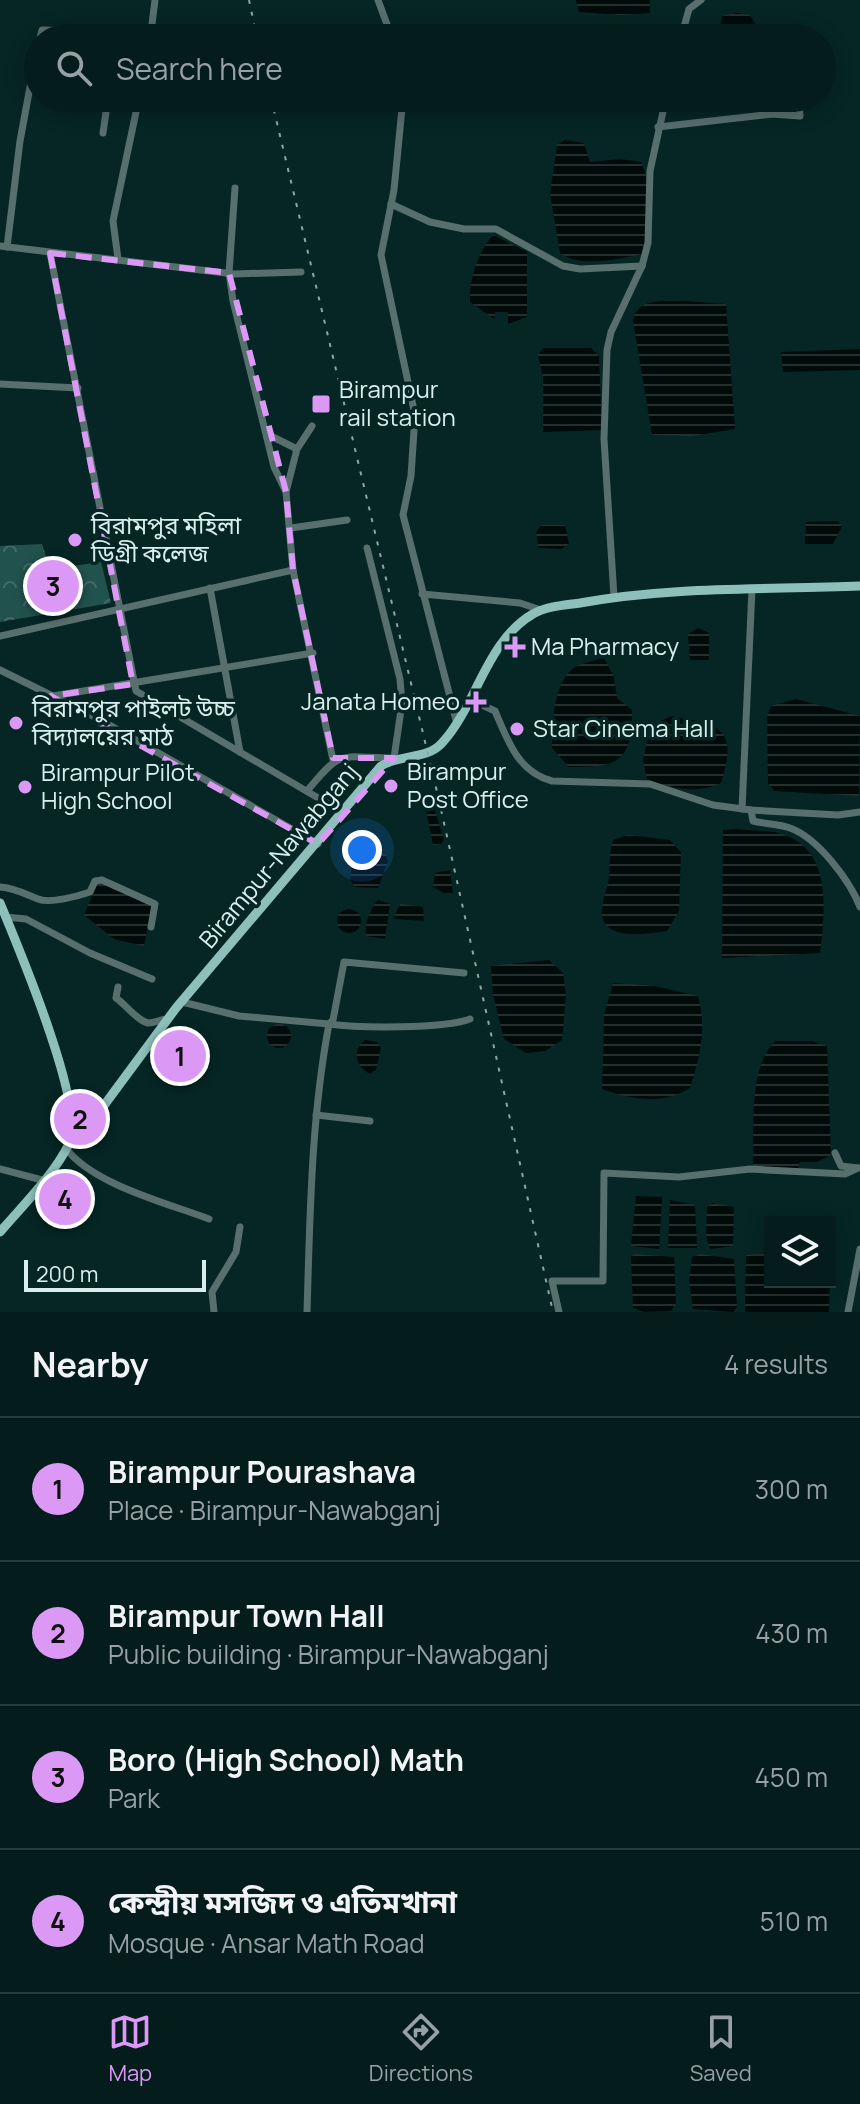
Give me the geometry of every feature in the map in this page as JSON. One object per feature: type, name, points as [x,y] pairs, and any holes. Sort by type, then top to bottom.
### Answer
[{"type":"main road","name":"Birampur-Nawabganj","points":[[0,1232],[68,1145],[91,1123],[168,1019],[381,766],[394,758],[436,748],[512,633],[541,610],[614,597],[860,586]]},
{"type":"main road","points":[[0,903],[53,1044],[69,1105],[68,1145]]},
{"type":"street","points":[[152,24],[155,0]]},
{"type":"street","points":[[378,0],[387,24]]},
{"type":"street","points":[[685,24],[689,9],[701,0]]},
{"type":"street","points":[[25,112],[3,246],[229,273],[301,272]]},
{"type":"street","points":[[103,133],[106,112]]},
{"type":"street","points":[[118,259],[113,221],[136,112]]},
{"type":"street","points":[[401,112],[391,204],[381,255],[415,415],[411,476],[403,515],[456,720]]},
{"type":"street","points":[[614,597],[604,439],[607,350],[611,332],[642,266],[651,228],[650,171],[662,112]]},
{"type":"street","points":[[658,127],[772,114],[800,116],[800,112]]},
{"type":"street","points":[[235,188],[229,273],[240,334],[279,484],[286,492]]},
{"type":"street","points":[[391,204],[430,222],[464,229],[496,229],[563,266],[580,269],[642,266]]},
{"type":"street","points":[[50,253],[136,691],[156,706],[342,812]]},
{"type":"street","points":[[0,384],[78,388]]},
{"type":"street","points":[[312,426],[297,449],[286,492],[293,570],[313,653],[333,760]]},
{"type":"street","points":[[267,434],[297,449]]},
{"type":"street","points":[[291,528],[347,520]]},
{"type":"street","points":[[307,791],[333,760],[349,756],[394,758],[402,703],[400,679],[367,548]]},
{"type":"street","points":[[0,636],[293,570]]},
{"type":"street","points":[[210,588],[240,752]]},
{"type":"street","points":[[752,589],[746,810],[753,821],[792,829],[817,847],[855,893],[860,907]]},
{"type":"street","points":[[422,594],[520,603],[541,610]]},
{"type":"street","points":[[51,696],[313,653]]},
{"type":"street","points":[[0,670],[206,778],[318,844]]},
{"type":"street","points":[[469,699],[495,711],[512,751],[538,777],[584,783],[650,784],[713,805],[746,810],[838,815],[860,812]]},
{"type":"street","points":[[0,887],[25,892],[41,901],[82,895],[90,892],[95,881],[102,880],[155,904],[151,927]]},
{"type":"street","points":[[5,917],[26,919],[90,953],[152,979]]},
{"type":"street","points":[[307,1312],[316,1115],[329,1024],[333,1020],[344,962],[464,973]]},
{"type":"street","points":[[118,987],[116,998],[130,1006],[140,1020],[150,1023],[168,1019]]},
{"type":"street","points":[[182,1002],[239,1016],[356,1028],[445,1025],[470,1019]]},
{"type":"street","points":[[316,1115],[370,1121]]},
{"type":"street","points":[[68,1145],[86,1166],[126,1188],[209,1219]]},
{"type":"street","points":[[835,1153],[841,1166],[859,1168]]},
{"type":"street","points":[[559,1312],[552,1281],[603,1281],[604,1173],[679,1177],[750,1169],[845,1174],[859,1168]]},
{"type":"street","points":[[0,1169],[42,1180]]},
{"type":"street","points":[[214,1312],[212,1292],[236,1252],[240,1227]]},
{"type":"street","points":[[848,1312],[860,1249]]},
{"type":"highlighted area","points":[[50,253],[229,273],[286,492],[293,570],[333,758],[394,758],[318,844],[51,696],[133,684]]},
{"type":"green space","points":[[42,544],[50,569],[101,562],[111,603],[0,622],[0,546]]},
{"type":"shaded area","points":[[576,0],[650,0],[650,13],[579,12]]},
{"type":"shaded area","points":[[737,13],[750,15],[755,24],[721,24],[722,16]]},
{"type":"shaded area","points":[[565,140],[584,143],[590,162],[620,159],[641,162],[649,195],[642,254],[588,261],[568,258],[560,253],[550,194],[557,145]]},
{"type":"shaded area","points":[[493,235],[527,252],[527,317],[508,324],[508,312],[495,312],[494,319],[470,302],[476,266]]},
{"type":"shaded area","points":[[685,301],[726,304],[735,429],[692,436],[652,435],[633,321],[640,307],[646,304]]},
{"type":"shaded area","points":[[543,348],[591,348],[599,356],[602,430],[543,432],[543,377],[538,355]]},
{"type":"shaded area","points":[[860,349],[860,370],[783,372],[781,352]]},
{"type":"shaded area","points":[[837,521],[842,526],[833,544],[805,544],[806,522]]},
{"type":"shaded area","points":[[541,525],[565,525],[569,544],[561,549],[539,548],[536,533]]},
{"type":"shaded area","points":[[698,628],[709,633],[709,660],[690,660],[688,634]]},
{"type":"shaded area","points":[[604,658],[614,677],[617,698],[632,710],[629,741],[619,758],[610,763],[569,767],[552,748],[559,690],[570,671]]},
{"type":"shaded area","points":[[796,699],[860,716],[859,796],[774,791],[768,783],[767,717],[771,706]]},
{"type":"shaded area","points":[[672,716],[703,723],[722,733],[728,751],[721,783],[684,789],[647,779],[643,760],[651,725]]},
{"type":"shaded area","points":[[433,804],[444,840],[441,844],[433,845],[425,805]]},
{"type":"shaded area","points":[[723,830],[782,834],[810,853],[818,868],[824,901],[820,953],[722,958]]},
{"type":"shaded area","points":[[628,835],[670,840],[681,852],[679,911],[667,931],[625,933],[615,931],[603,919],[613,840]]},
{"type":"shaded area","points":[[360,847],[386,855],[388,861],[378,888],[355,887],[350,880],[353,860]]},
{"type":"shaded area","points":[[450,870],[453,893],[444,893],[433,887],[435,873]]},
{"type":"shaded area","points":[[98,882],[153,902],[144,946],[114,939],[84,915]]},
{"type":"shaded area","points":[[378,900],[390,904],[385,939],[366,936],[368,917]]},
{"type":"shaded area","points":[[400,904],[423,907],[424,921],[393,919]]},
{"type":"shaded area","points":[[349,909],[357,913],[361,921],[357,929],[349,933],[341,929],[337,921],[341,913]]},
{"type":"shaded area","points":[[549,960],[563,973],[566,995],[562,1040],[545,1051],[526,1053],[504,1039],[493,995],[491,966]]},
{"type":"shaded area","points":[[613,983],[655,986],[698,996],[702,1020],[701,1042],[690,1088],[658,1099],[624,1096],[602,1089],[604,1015]]},
{"type":"shaded area","points":[[279,1024],[288,1027],[291,1036],[288,1045],[279,1048],[270,1045],[267,1036],[270,1027]]},
{"type":"shaded area","points":[[365,1040],[377,1042],[381,1048],[376,1070],[370,1074],[361,1067],[357,1058],[358,1049]]},
{"type":"shaded area","points":[[776,1041],[812,1041],[827,1046],[831,1155],[817,1162],[800,1162],[798,1169],[753,1168],[757,1082],[767,1052]]},
{"type":"shaded area","points":[[636,1196],[662,1197],[659,1249],[631,1246]]},
{"type":"shaded area","points":[[670,1200],[695,1205],[697,1248],[668,1248]]},
{"type":"shaded area","points":[[712,1203],[734,1207],[733,1246],[710,1249],[706,1236],[707,1207]]},
{"type":"shaded area","points":[[700,1254],[734,1259],[737,1307],[733,1312],[693,1309],[689,1281],[692,1257]]},
{"type":"shaded area","points":[[764,1254],[764,1288],[830,1288],[829,1312],[745,1312],[746,1255]]},
{"type":"shaded area","points":[[631,1256],[674,1257],[676,1304],[671,1311],[644,1312],[633,1308]]},
{"type":"railway","points":[[249,0],[254,24]]},
{"type":"railway","points":[[274,112],[438,796],[553,1312]]},
{"type":"place","name":"Birampur rail station","points":[[321,404]]},
{"type":"place","name":"বিরামপুর মহিলা ডিগ্রী কলেজ","points":[[75,540]]},
{"type":"place","name":"Boro (High School) Math","points":[[53,586]]},
{"type":"place","name":"Ma Pharmacy","points":[[515,647]]},
{"type":"place","name":"Janata Homeo","points":[[476,702]]},
{"type":"place","name":"বিরামপুর পাইলট উচ্চ বিদ্যালয়ের মাঠ","points":[[16,723]]},
{"type":"place","name":"Star Cinema Hall","points":[[517,729]]},
{"type":"place","name":"Birampur Post Office","points":[[391,786]]},
{"type":"place","name":"Birampur Pilot High School","points":[[25,787]]},
{"type":"place","name":"Birampur Pourashava","points":[[180,1056]]},
{"type":"place","name":"Birampur Town Hall","points":[[80,1119]]},
{"type":"place","name":"কেন্দ্রীয় মসজিদ ও এতিমখানা","points":[[65,1199]]}]
